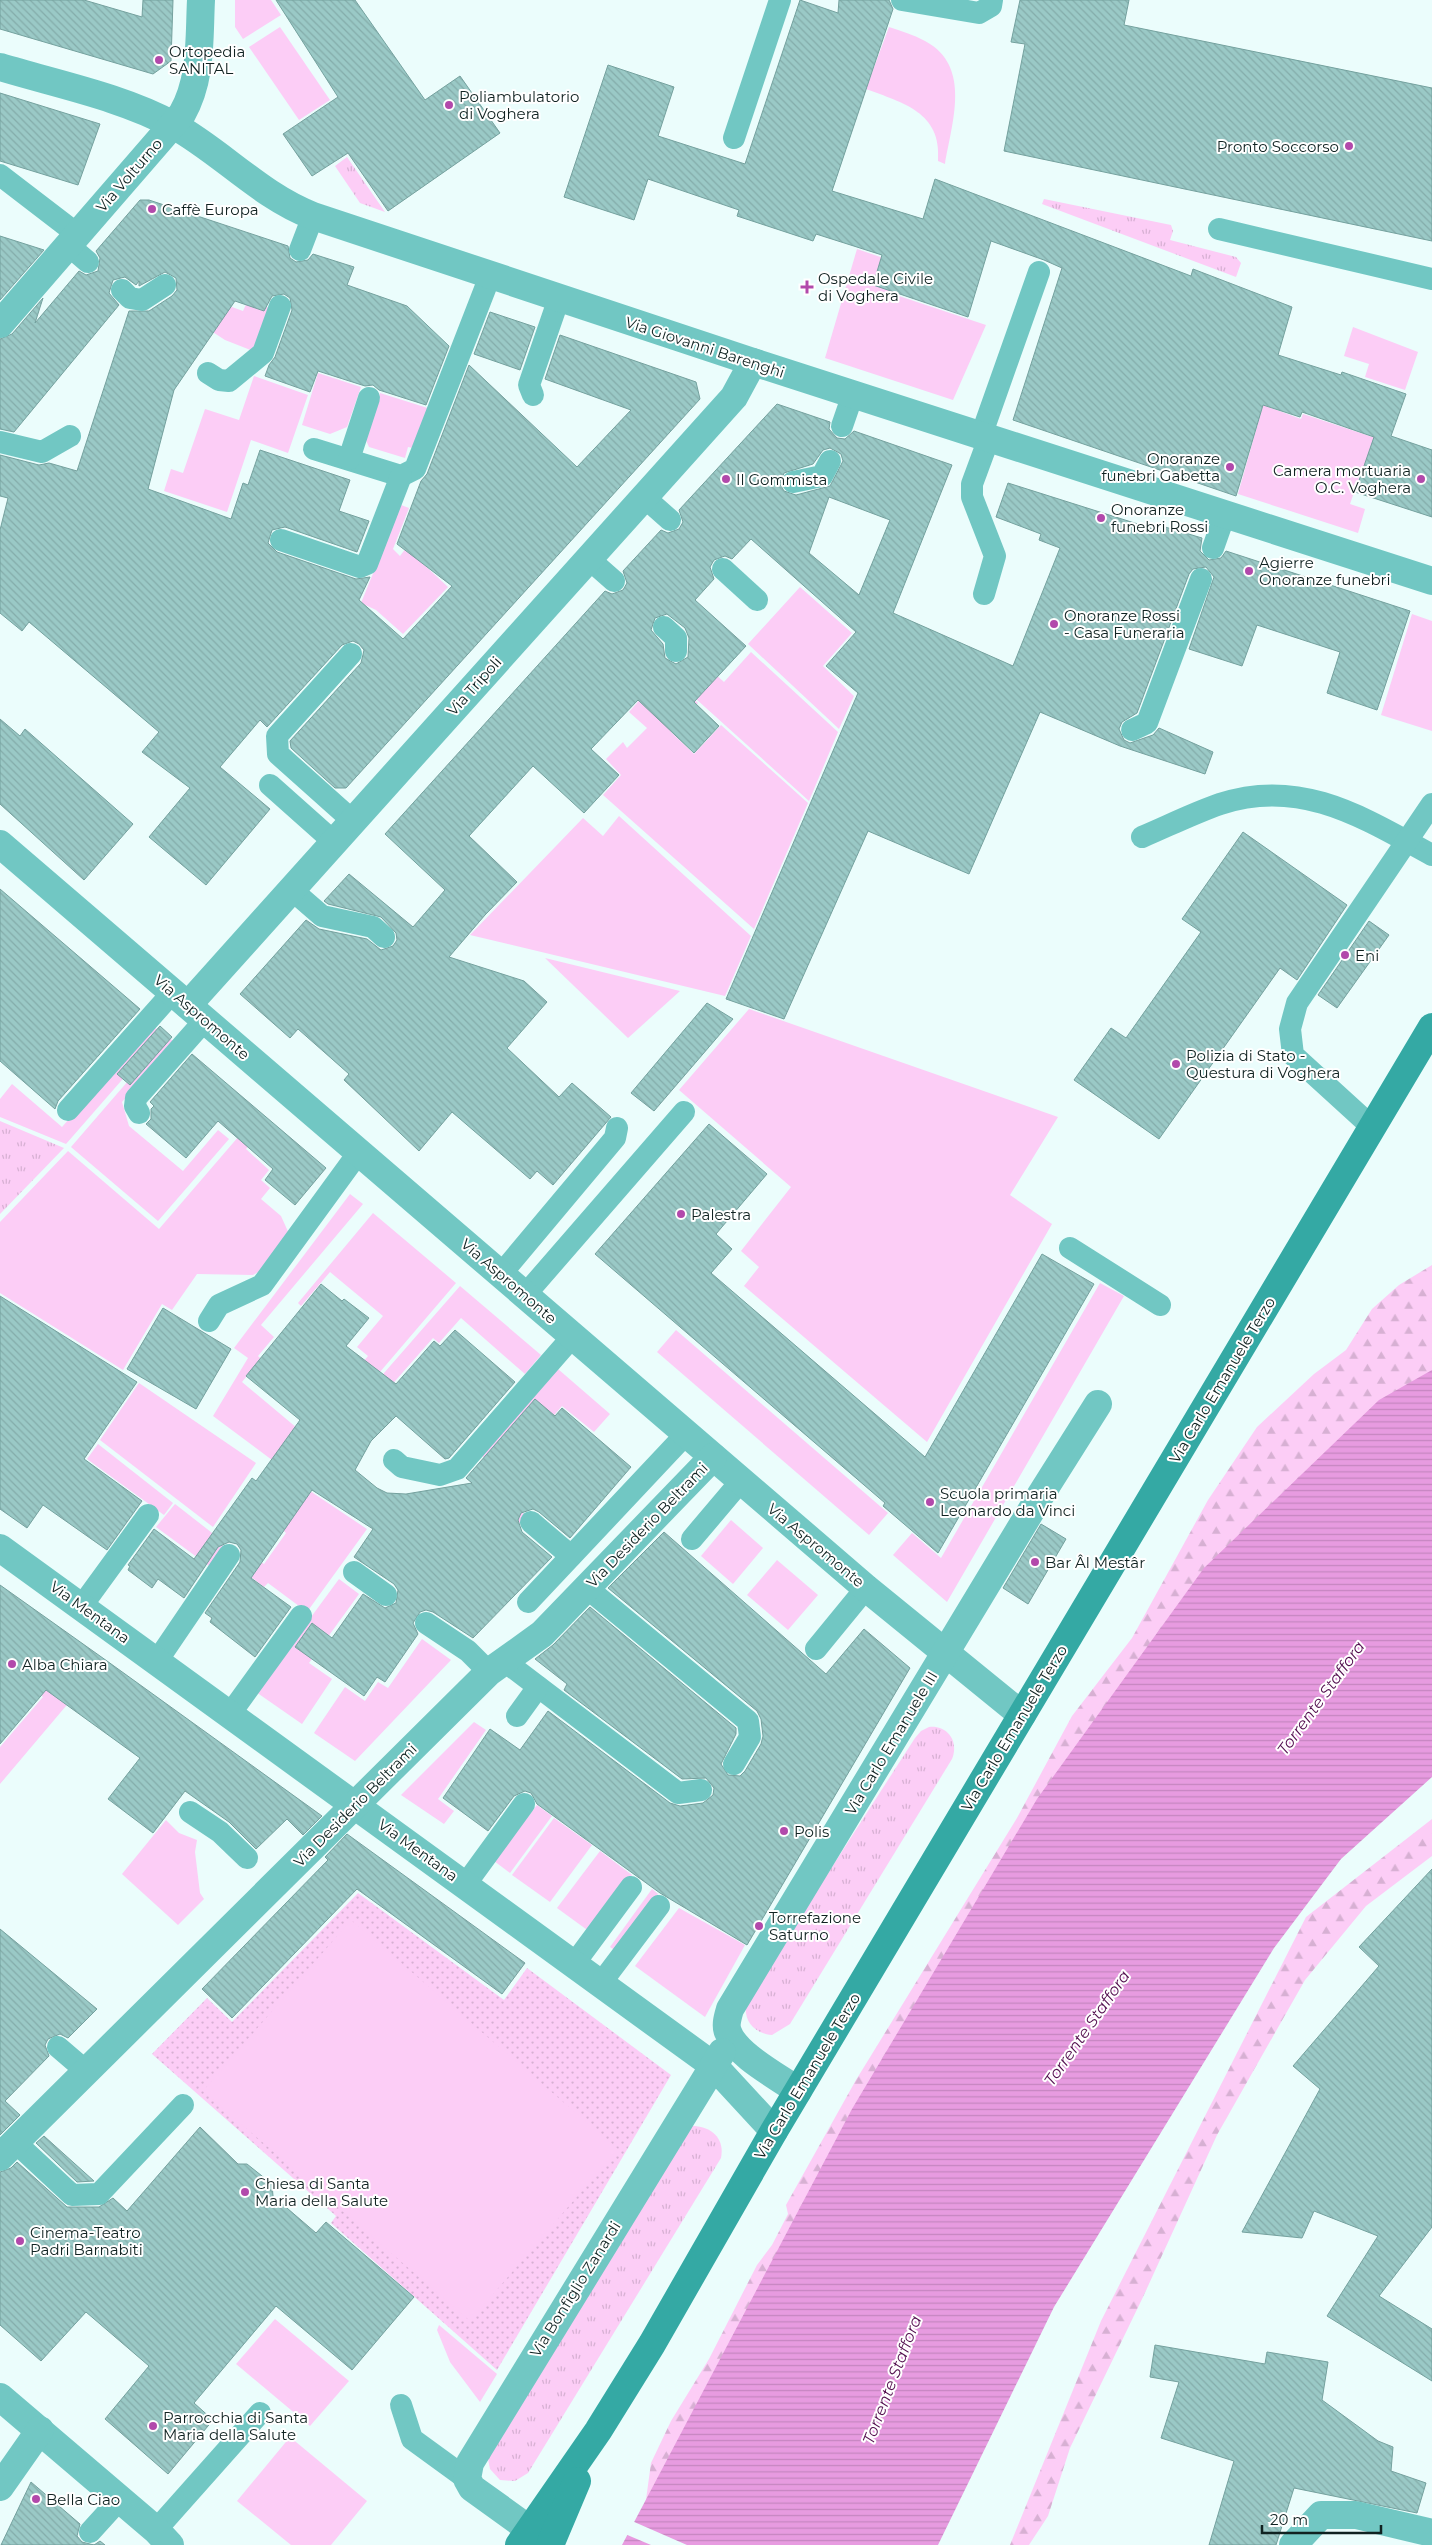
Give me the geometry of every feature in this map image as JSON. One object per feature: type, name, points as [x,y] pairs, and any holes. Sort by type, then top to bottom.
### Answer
[{"type":"main road","name":"Via Carlo Emanuele Terzo","points":[[533,2540],[652,2344],[774,2131],[1432,1026]]},
{"type":"street","name":"Via Volturno","points":[[0,324],[78,247],[173,125],[190,100],[197,77],[201,0]]},
{"type":"street","name":"Via Giovanni Barenghi","points":[[0,67],[117,102],[173,125],[192,137],[267,194],[313,216],[753,362],[1432,581]]},
{"type":"street","name":"Via Tripoli","points":[[188,1006],[734,397],[753,362]]},
{"type":"street","name":"Via Aspromonte","points":[[0,844],[866,1588],[1022,1715]]},
{"type":"street","name":"Via Carlo Emanuele III","points":[[728,2032],[727,2020],[730,2009],[1040,1496],[1098,1404]]},
{"type":"street","name":"Via Desiderio Beltrami","points":[[8,2149],[496,1666],[542,1634],[714,1457]]},
{"type":"street","name":"Via Mentana","points":[[0,1548],[714,2066],[774,2131]]},
{"type":"street","name":"Via Bonfiglio Zanardi","points":[[468,2479],[470,2463],[477,2448],[714,2066],[722,2052],[728,2032]]},
{"type":"street","points":[[728,2032],[746,2055],[798,2091]]},
{"type":"street","points":[[0,2397],[166,2539]]},
{"type":"street","points":[[0,2487],[40,2430]]},
{"type":"street","points":[[468,2479],[472,2488],[480,2496],[533,2540]]},
{"type":"street","points":[[1293,2545],[1321,2515],[1356,2514],[1432,2533]]},
{"type":"lane","points":[[734,138],[780,0]]},
{"type":"lane","points":[[902,0],[979,13],[990,6],[992,0]]},
{"type":"lane","points":[[0,176],[78,247]]},
{"type":"lane","points":[[300,250],[313,216]]},
{"type":"lane","points":[[1219,229],[1432,279]]},
{"type":"lane","points":[[984,594],[995,556],[972,497],[972,484],[985,437],[1039,272]]},
{"type":"lane","points":[[281,540],[360,567],[367,564],[401,476],[415,469],[490,276]]},
{"type":"lane","points":[[122,290],[130,298],[142,300],[165,285]]},
{"type":"lane","points":[[533,394],[529,385],[558,298]]},
{"type":"lane","points":[[208,373],[219,380],[229,381],[262,354],[280,306]]},
{"type":"lane","points":[[842,426],[853,394]]},
{"type":"lane","points":[[350,460],[369,398]]},
{"type":"lane","points":[[0,442],[42,452],[70,436]]},
{"type":"lane","points":[[314,449],[401,476]]},
{"type":"lane","points":[[793,482],[822,476],[830,461]]},
{"type":"lane","points":[[644,497],[670,520]]},
{"type":"lane","points":[[1213,548],[1225,514]]},
{"type":"lane","points":[[589,559],[614,581]]},
{"type":"lane","points":[[723,569],[757,600]]},
{"type":"lane","points":[[1132,730],[1147,723],[1201,579]]},
{"type":"lane","points":[[664,627],[676,638],[676,650]]},
{"type":"lane","points":[[351,654],[277,736],[278,754],[353,821]]},
{"type":"lane","points":[[270,786],[334,842]]},
{"type":"lane","points":[[1142,837],[1221,803],[1278,793],[1338,806],[1432,855]]},
{"type":"lane","points":[[1372,1127],[1293,1055],[1290,1028],[1297,1003],[1432,804]]},
{"type":"lane","points":[[292,890],[322,916],[373,927],[384,937]]},
{"type":"lane","points":[[68,1110],[188,1006]]},
{"type":"lane","points":[[139,1113],[135,1106],[136,1098],[188,1006]]},
{"type":"lane","points":[[525,1295],[684,1112]]},
{"type":"lane","points":[[501,1274],[615,1138],[617,1128]]},
{"type":"lane","points":[[209,1321],[219,1306],[262,1285],[359,1152]]},
{"type":"lane","points":[[1070,1248],[1160,1305]]},
{"type":"lane","points":[[394,1460],[402,1468],[440,1475],[456,1469],[573,1336]]},
{"type":"lane","points":[[528,1602],[686,1434]]},
{"type":"lane","points":[[692,1539],[741,1481]]},
{"type":"lane","points":[[81,1607],[148,1515]]},
{"type":"lane","points":[[531,1522],[571,1556]]},
{"type":"lane","points":[[157,1661],[229,1555]]},
{"type":"lane","points":[[354,1572],[386,1595]]},
{"type":"lane","points":[[587,1588],[748,1721],[750,1737],[734,1764]]},
{"type":"lane","points":[[816,1649],[866,1588]]},
{"type":"lane","points":[[230,1714],[301,1616]]},
{"type":"lane","points":[[426,1623],[468,1651],[538,1687],[678,1793],[701,1790]]},
{"type":"lane","points":[[516,1716],[538,1687]]},
{"type":"lane","points":[[465,1885],[524,1804]]},
{"type":"lane","points":[[190,1812],[220,1832],[247,1858]]},
{"type":"lane","points":[[587,1973],[644,1896],[587,1973]]},
{"type":"lane","points":[[58,2048],[86,2071]]},
{"type":"lane","points":[[8,2149],[72,2195],[99,2194],[183,2105]]},
{"type":"lane","points":[[401,2405],[412,2439],[468,2479]]},
{"type":"lane","points":[[166,2539],[260,2413]]},
{"type":"lane","points":[[90,2532],[120,2499]]},
{"type":"green space","points":[[235,0],[271,0],[281,15],[243,39],[235,27]]},
{"type":"green space","points":[[280,27],[330,100],[299,120],[249,47]]},
{"type":"green space","points":[[889,27],[925,41],[940,52],[949,65],[954,80],[955,96],[945,164],[938,161],[938,144],[934,131],[927,120],[906,105],[866,89]]},
{"type":"green space","points":[[347,157],[385,212],[360,203],[335,166]]},
{"type":"green space","points":[[1044,199],[1171,225],[1173,231],[1170,240],[1236,257],[1241,263],[1236,277],[1042,204]]},
{"type":"green space","points":[[857,249],[907,266],[899,296],[986,325],[953,400],[825,358]]},
{"type":"green space","points":[[248,300],[269,308],[253,351],[225,340],[202,325],[218,302],[243,311]]},
{"type":"green space","points":[[1353,327],[1418,352],[1405,390],[1365,377],[1369,364],[1344,356]]},
{"type":"green space","points":[[318,373],[361,387],[347,427],[330,434],[302,425]]},
{"type":"green space","points":[[254,376],[308,395],[288,453],[251,440],[227,512],[164,491],[171,469],[183,473],[205,409],[239,420]]},
{"type":"green space","points":[[380,393],[434,410],[413,448],[408,447],[405,458],[369,447],[365,438]]},
{"type":"green space","points":[[1263,405],[1301,419],[1303,414],[1388,442],[1376,477],[1361,472],[1350,504],[1365,509],[1358,533],[1238,494]]},
{"type":"green space","points":[[401,505],[409,508],[393,549],[400,556],[406,548],[448,587],[403,634],[376,610],[361,603]]},
{"type":"green space","points":[[800,587],[852,633],[823,666],[854,696],[839,729],[748,644]]},
{"type":"green space","points":[[1412,614],[1432,621],[1432,731],[1381,715]]},
{"type":"green space","points":[[751,652],[838,732],[809,801],[675,680],[696,657],[724,682]]},
{"type":"green space","points":[[674,682],[698,703],[671,732],[694,754],[721,725],[808,803],[754,929],[603,795],[621,775],[606,759],[623,742],[627,748],[647,728],[629,712],[643,696]]},
{"type":"green space","points":[[619,816],[751,936],[725,996],[470,935],[583,818],[603,836]]},
{"type":"green space","points":[[545,958],[680,991],[628,1038]]},
{"type":"green space","points":[[749,1009],[1058,1117],[1010,1195],[1052,1224],[927,1442],[744,1286],[759,1267],[741,1251],[791,1187],[679,1090]]},
{"type":"green space","points":[[152,1025],[162,1034],[66,1144],[0,1117],[0,1099],[12,1084],[62,1127]]},
{"type":"green space","points":[[167,1036],[174,1042],[122,1102],[129,1126],[183,1171],[218,1130],[229,1139],[158,1221],[71,1147]]},
{"type":"green space","points":[[258,1114],[268,1122],[246,1149],[269,1170],[261,1180],[270,1188],[261,1199],[281,1216],[290,1236],[268,1266],[253,1275],[197,1274],[172,1310],[162,1304],[123,1370],[0,1293],[0,1222],[68,1151],[159,1229]]},
{"type":"green space","points":[[0,1121],[64,1148],[0,1214]]},
{"type":"green space","points":[[350,1194],[363,1204],[261,1325],[274,1337],[258,1356],[261,1359],[242,1382],[297,1428],[314,1421],[368,1356],[357,1347],[383,1316],[330,1272],[301,1306],[298,1303],[373,1213],[456,1283],[292,1475],[213,1416],[248,1358],[234,1348]]},
{"type":"green space","points":[[1432,1265],[1432,1404],[626,2545],[645,2507],[651,2463],[671,2421],[709,2359],[757,2265],[772,2245],[788,2214],[786,2205],[856,2080],[1017,1818],[1072,1716],[1132,1638],[1208,1500],[1257,1427],[1314,1374],[1346,1350],[1372,1309],[1399,1285]]},
{"type":"green space","points":[[1100,1283],[1124,1296],[947,1602],[893,1555],[912,1533],[941,1558]]},
{"type":"green space","points":[[460,1286],[541,1355],[525,1374],[461,1318],[439,1343],[433,1338],[389,1388],[363,1397]]},
{"type":"green space","points":[[676,1330],[888,1513],[869,1535],[657,1352]]},
{"type":"green space","points":[[558,1369],[610,1414],[594,1432],[562,1406],[492,1487],[526,1516],[513,1529],[521,1536],[471,1588],[449,1574],[501,1510],[473,1489],[494,1466],[482,1456]]},
{"type":"green space","points":[[139,1383],[256,1463],[213,1527],[100,1440]]},
{"type":"green space","points":[[98,1444],[173,1503],[164,1515],[87,1459]]},
{"type":"green space","points":[[298,1483],[367,1529],[307,1612],[268,1583],[264,1587],[238,1567],[247,1553],[264,1564],[286,1533],[273,1520]]},
{"type":"green space","points":[[175,1504],[225,1543],[209,1566],[156,1527]]},
{"type":"green space","points":[[731,1520],[763,1548],[733,1584],[701,1556]]},
{"type":"green space","points":[[777,1560],[818,1595],[788,1630],[747,1595]]},
{"type":"green space","points":[[339,1579],[359,1594],[309,1663],[332,1679],[302,1724],[256,1692]]},
{"type":"green space","points":[[422,1639],[451,1660],[355,1761],[314,1733],[345,1687],[365,1701],[378,1682],[388,1688]]},
{"type":"green space","points":[[104,1661],[0,1784],[0,1747],[43,1697],[17,1675]]},
{"type":"green space","points":[[474,1722],[486,1730],[438,1799],[454,1811],[444,1824],[401,1795]]},
{"type":"green space","points":[[929,1727],[942,1729],[950,1736],[954,1747],[952,1759],[790,2024],[772,2035],[759,2031],[754,2028],[747,2018],[747,1999],[915,1738],[921,1731]]},
{"type":"green space","points":[[537,1805],[552,1816],[510,1873],[494,1861]]},
{"type":"green space","points":[[554,1818],[592,1845],[550,1902],[512,1875]]},
{"type":"green space","points":[[1432,1819],[1432,1856],[1366,1906],[1305,1980],[1217,2135],[1143,2297],[1070,2448],[1048,2516],[1029,2545],[1010,2545],[1101,2321],[1306,1917]]},
{"type":"green space","points":[[166,1820],[179,1833],[197,1840],[195,1852],[200,1893],[204,1899],[178,1925],[122,1874]]},
{"type":"green space","points":[[600,1851],[632,1875],[590,1932],[557,1908]]},
{"type":"green space","points":[[652,1889],[658,1894],[616,1951],[610,1947]]},
{"type":"green space","points":[[358,1893],[504,2000],[527,1968],[671,2075],[497,2370],[331,2223],[336,2216],[152,2054],[207,1998],[232,2022]]},
{"type":"green space","points":[[679,1908],[745,1945],[705,2017],[635,1966]]},
{"type":"green space","points":[[351,1920],[618,2149],[470,2321],[203,2091]]},
{"type":"green space","points":[[692,2126],[705,2128],[715,2134],[721,2145],[721,2158],[528,2473],[515,2481],[500,2480],[490,2469],[488,2459]]},
{"type":"green space","points":[[275,2319],[349,2381],[310,2426],[236,2364]]},
{"type":"green space","points":[[439,2325],[497,2374],[480,2402],[450,2362],[437,2330]]},
{"type":"green space","points":[[290,2437],[367,2501],[331,2545],[291,2545],[237,2501]]},
{"type":"water","name":"Torrente Staffora","points":[[1432,1370],[1432,1777],[1341,1859],[1274,1948],[1054,2307],[938,2545],[622,2545],[852,2109],[1037,1799],[1204,1568],[1379,1400]]},
{"type":"pier","points":[[632,2521],[687,2545],[651,2545],[625,2534]]},
{"type":"building","points":[[0,0],[84,0],[142,17],[143,0],[173,0],[171,61],[153,74],[0,29]]},
{"type":"building","name":"Poliambulatorio di Voghera","points":[[276,0],[355,0],[425,100],[460,76],[500,133],[388,211],[348,153],[312,176],[283,134],[338,97]]},
{"type":"building","points":[[800,0],[838,13],[839,0],[889,0],[893,9],[832,191],[923,219],[935,179],[1191,276],[1193,269],[1292,307],[1278,355],[1341,375],[1342,372],[1406,394],[1391,436],[1432,450],[1432,517],[1355,492],[1374,437],[1302,412],[1300,417],[1263,405],[1236,496],[1013,420],[1062,268],[1044,260],[991,241],[968,317],[873,285],[882,255],[816,234],[813,241],[737,216],[739,210],[648,179],[634,220],[564,197],[608,65],[674,87],[658,136],[745,164]]},
{"type":"building","points":[[1020,0],[1129,0],[1124,25],[1432,88],[1432,241],[1004,151],[1025,44],[1011,42]]},
{"type":"building","points":[[0,93],[100,124],[78,185],[0,161]]},
{"type":"building","points":[[140,200],[149,200],[288,246],[290,258],[296,262],[308,260],[313,254],[354,267],[347,285],[407,306],[449,346],[426,405],[379,390],[373,385],[365,386],[318,371],[310,392],[265,376],[269,365],[275,357],[292,310],[290,298],[284,294],[272,296],[264,311],[235,301],[174,390],[148,489],[231,519],[243,483],[248,485],[260,450],[350,480],[339,511],[369,521],[357,552],[285,527],[272,530],[268,543],[277,552],[356,579],[370,577],[359,600],[403,639],[452,586],[397,544],[421,481],[427,474],[469,365],[577,467],[631,410],[545,379],[560,335],[696,382],[700,399],[346,788],[335,788],[291,748],[290,741],[361,663],[364,650],[359,644],[353,641],[342,645],[267,727],[260,720],[220,767],[270,809],[206,885],[149,837],[190,788],[142,752],[159,732],[29,622],[22,631],[0,613],[0,530],[8,498],[0,496],[0,455],[39,465],[49,463],[77,471],[129,311],[149,311],[172,296],[177,290],[176,278],[165,272],[139,286],[139,281],[136,285],[125,277],[113,280],[109,293],[119,305],[14,432],[0,429],[0,339],[12,334],[43,298],[35,323],[79,271],[86,275],[98,271],[100,258],[96,251]]},
{"type":"building","points":[[0,236],[44,250],[0,300]]},
{"type":"building","points":[[490,312],[535,327],[520,370],[474,354]]},
{"type":"building","points":[[777,404],[830,422],[829,429],[837,438],[845,439],[854,431],[952,465],[893,613],[1013,666],[1060,548],[1039,540],[1041,534],[996,517],[1008,483],[1163,532],[1165,527],[1202,538],[1200,551],[1209,560],[1221,558],[1226,551],[1410,611],[1377,710],[1327,693],[1340,652],[1257,625],[1242,666],[1189,649],[1214,577],[1206,567],[1193,569],[1189,574],[1137,713],[1122,722],[1119,729],[1124,740],[1130,743],[1153,735],[1159,728],[1213,752],[1205,774],[1120,746],[1040,712],[969,874],[868,831],[784,1019],[726,999],[858,693],[826,666],[856,632],[751,539],[732,559],[725,556],[714,560],[710,567],[714,579],[695,600],[746,646],[694,702],[719,726],[694,753],[638,700],[591,749],[619,775],[584,813],[533,766],[469,836],[517,882],[485,915],[449,957],[524,981],[547,1002],[507,1048],[559,1097],[572,1083],[611,1117],[553,1185],[537,1171],[530,1179],[452,1112],[419,1151],[344,1080],[349,1074],[298,1029],[290,1038],[240,994],[306,920],[319,929],[367,939],[381,950],[393,946],[397,940],[396,933],[381,917],[328,904],[324,901],[349,874],[413,927],[445,890],[385,834],[605,591],[612,594],[623,590],[627,583],[623,571],[661,530],[668,533],[679,529],[683,522],[679,510]],"holes":[[[830,448],[841,454],[843,461],[830,486],[796,495],[784,491],[780,484],[784,473],[813,464],[823,450]],[[829,497],[890,520],[859,595],[809,553]],[[667,614],[685,628],[689,638],[688,657],[676,664],[665,658],[663,644],[651,630],[655,618]]]},
{"type":"building","points":[[0,719],[20,736],[25,729],[133,824],[84,880],[0,804]]},
{"type":"building","points":[[1243,832],[1347,905],[1297,980],[1280,968],[1159,1139],[1074,1080],[1111,1028],[1126,1038],[1201,932],[1182,919]]},
{"type":"building","points":[[0,889],[140,1009],[58,1101],[55,1109],[0,1061]]},
{"type":"building","points":[[1369,921],[1389,935],[1337,1008],[1318,995]]},
{"type":"building","points":[[707,1003],[733,1019],[654,1111],[631,1093]]},
{"type":"building","points":[[160,1026],[172,1037],[130,1085],[117,1074]]},
{"type":"building","points":[[192,1054],[326,1168],[295,1205],[265,1180],[273,1169],[218,1121],[186,1158],[146,1124],[151,1119],[151,1109],[154,1106],[150,1102]]},
{"type":"building","points":[[709,1124],[767,1174],[716,1234],[732,1249],[711,1273],[925,1457],[1042,1254],[1094,1284],[938,1553],[883,1506],[885,1503],[595,1254]]},
{"type":"building","points":[[321,1284],[342,1301],[344,1299],[369,1318],[346,1346],[396,1384],[434,1341],[440,1346],[455,1330],[515,1382],[449,1458],[445,1459],[396,1416],[371,1441],[355,1470],[377,1488],[387,1493],[406,1494],[472,1483],[466,1478],[535,1399],[555,1416],[562,1408],[631,1467],[570,1538],[539,1512],[533,1509],[521,1513],[518,1520],[522,1532],[552,1557],[473,1638],[433,1612],[426,1610],[420,1612],[413,1623],[418,1634],[385,1682],[377,1677],[364,1696],[295,1647],[312,1623],[332,1638],[363,1594],[385,1608],[396,1603],[398,1590],[394,1584],[354,1557],[373,1529],[312,1490],[251,1578],[291,1607],[255,1657],[210,1622],[212,1618],[205,1613],[240,1562],[241,1550],[237,1544],[229,1542],[218,1547],[184,1598],[158,1579],[152,1588],[128,1570],[130,1566],[128,1565],[154,1529],[194,1559],[252,1478],[256,1481],[300,1420],[246,1376]]},
{"type":"building","points":[[0,1296],[137,1382],[84,1459],[142,1501],[107,1550],[43,1505],[27,1528],[0,1509]]},
{"type":"building","points":[[163,1308],[231,1349],[196,1409],[127,1369]]},
{"type":"building","points":[[1041,1524],[1066,1539],[1028,1604],[1003,1588]]},
{"type":"building","points":[[664,1532],[826,1674],[864,1629],[910,1668],[747,1945],[660,1893],[537,1804],[531,1793],[525,1791],[514,1796],[488,1831],[443,1798],[490,1729],[520,1750],[548,1711],[670,1803],[680,1806],[703,1803],[713,1795],[714,1788],[706,1778],[682,1779],[564,1690],[567,1684],[535,1659],[553,1645],[590,1607],[736,1728],[736,1734],[721,1764],[728,1775],[740,1776],[745,1771],[761,1744],[763,1736],[761,1719],[757,1711],[608,1588]]},
{"type":"building","points":[[0,1585],[322,1816],[303,1835],[287,1819],[256,1849],[229,1822],[185,1791],[153,1833],[108,1799],[140,1758],[46,1690],[0,1744]]},
{"type":"building","points":[[347,1834],[525,1963],[502,1994],[357,1889],[232,2018],[202,1989],[328,1860],[325,1857]]},
{"type":"building","points":[[1432,1869],[1432,2227],[1379,2296],[1432,2329],[1432,2381],[1327,2316],[1378,2236],[1314,2211],[1302,2238],[1242,2232],[1320,2089],[1293,2066],[1379,1966],[1359,1947]]},
{"type":"building","points":[[0,1929],[97,2009],[68,2038],[60,2034],[48,2039],[45,2045],[49,2056],[5,2101],[20,2115],[0,2135]]},
{"type":"building","points":[[200,2127],[238,2164],[247,2164],[272,2184],[273,2196],[316,2233],[326,2222],[414,2297],[352,2370],[276,2306],[194,2403],[213,2420],[168,2474],[105,2419],[149,2366],[86,2312],[41,2361],[0,2325],[0,2172],[11,2168],[17,2162],[67,2207],[99,2207],[113,2198],[127,2211]]},
{"type":"building","points":[[44,2136],[94,2181],[77,2182],[36,2143]]},
{"type":"building","points":[[1155,2345],[1265,2364],[1267,2352],[1328,2362],[1322,2400],[1378,2441],[1393,2447],[1391,2471],[1426,2483],[1417,2513],[1294,2488],[1276,2545],[1209,2545],[1234,2461],[1161,2438],[1179,2382],[1150,2377]]},
{"type":"building","points":[[31,2482],[80,2524],[77,2536],[82,2542],[94,2545],[1,2545]]},
{"type":"building","points":[[100,2541],[105,2545],[94,2545]]},
{"type":"place","name":"Ortopedia SANITAL","points":[[159,60]]},
{"type":"place","name":"Poliambulatorio di Voghera","points":[[449,105]]},
{"type":"place","name":"Pronto Soccorso","points":[[1349,146]]},
{"type":"place","name":"Caffè Europa","points":[[152,209]]},
{"type":"place","name":"Ospedale Civile di Voghera","points":[[807,287]]},
{"type":"place","name":"Onoranze funebri Gabetta","points":[[1230,467]]},
{"type":"place","name":"Il Gommista","points":[[726,479]]},
{"type":"place","name":"Camera mortuaria O.C. Voghera","points":[[1421,479]]},
{"type":"place","name":"Onoranze funebri Rossi","points":[[1101,518]]},
{"type":"place","name":"Agierre Onoranze funebri","points":[[1249,571]]},
{"type":"place","name":"Onoranze Rossi - Casa Funeraria","points":[[1054,624]]},
{"type":"place","name":"Eni","points":[[1345,955]]},
{"type":"place","name":"Polizia di Stato - Questura di Voghera","points":[[1176,1064]]},
{"type":"place","name":"Palestra","points":[[681,1214]]},
{"type":"place","name":"Scuola primaria Leonardo da Vinci","points":[[930,1502]]},
{"type":"place","name":"Bar Âl Mestâr","points":[[1035,1562]]},
{"type":"place","name":"Alba Chiara","points":[[12,1664]]},
{"type":"place","name":"Polis","points":[[784,1831]]},
{"type":"place","name":"Torrefazione Saturno","points":[[759,1926]]},
{"type":"place","name":"Chiesa di Santa Maria della Salute","points":[[245,2192]]},
{"type":"place","name":"Cinema-Teatro Padri Barnabiti","points":[[20,2241]]},
{"type":"place","name":"Parrocchia di Santa Maria della Salute","points":[[153,2426]]},
{"type":"place","name":"Bella Ciao","points":[[36,2499]]}]
